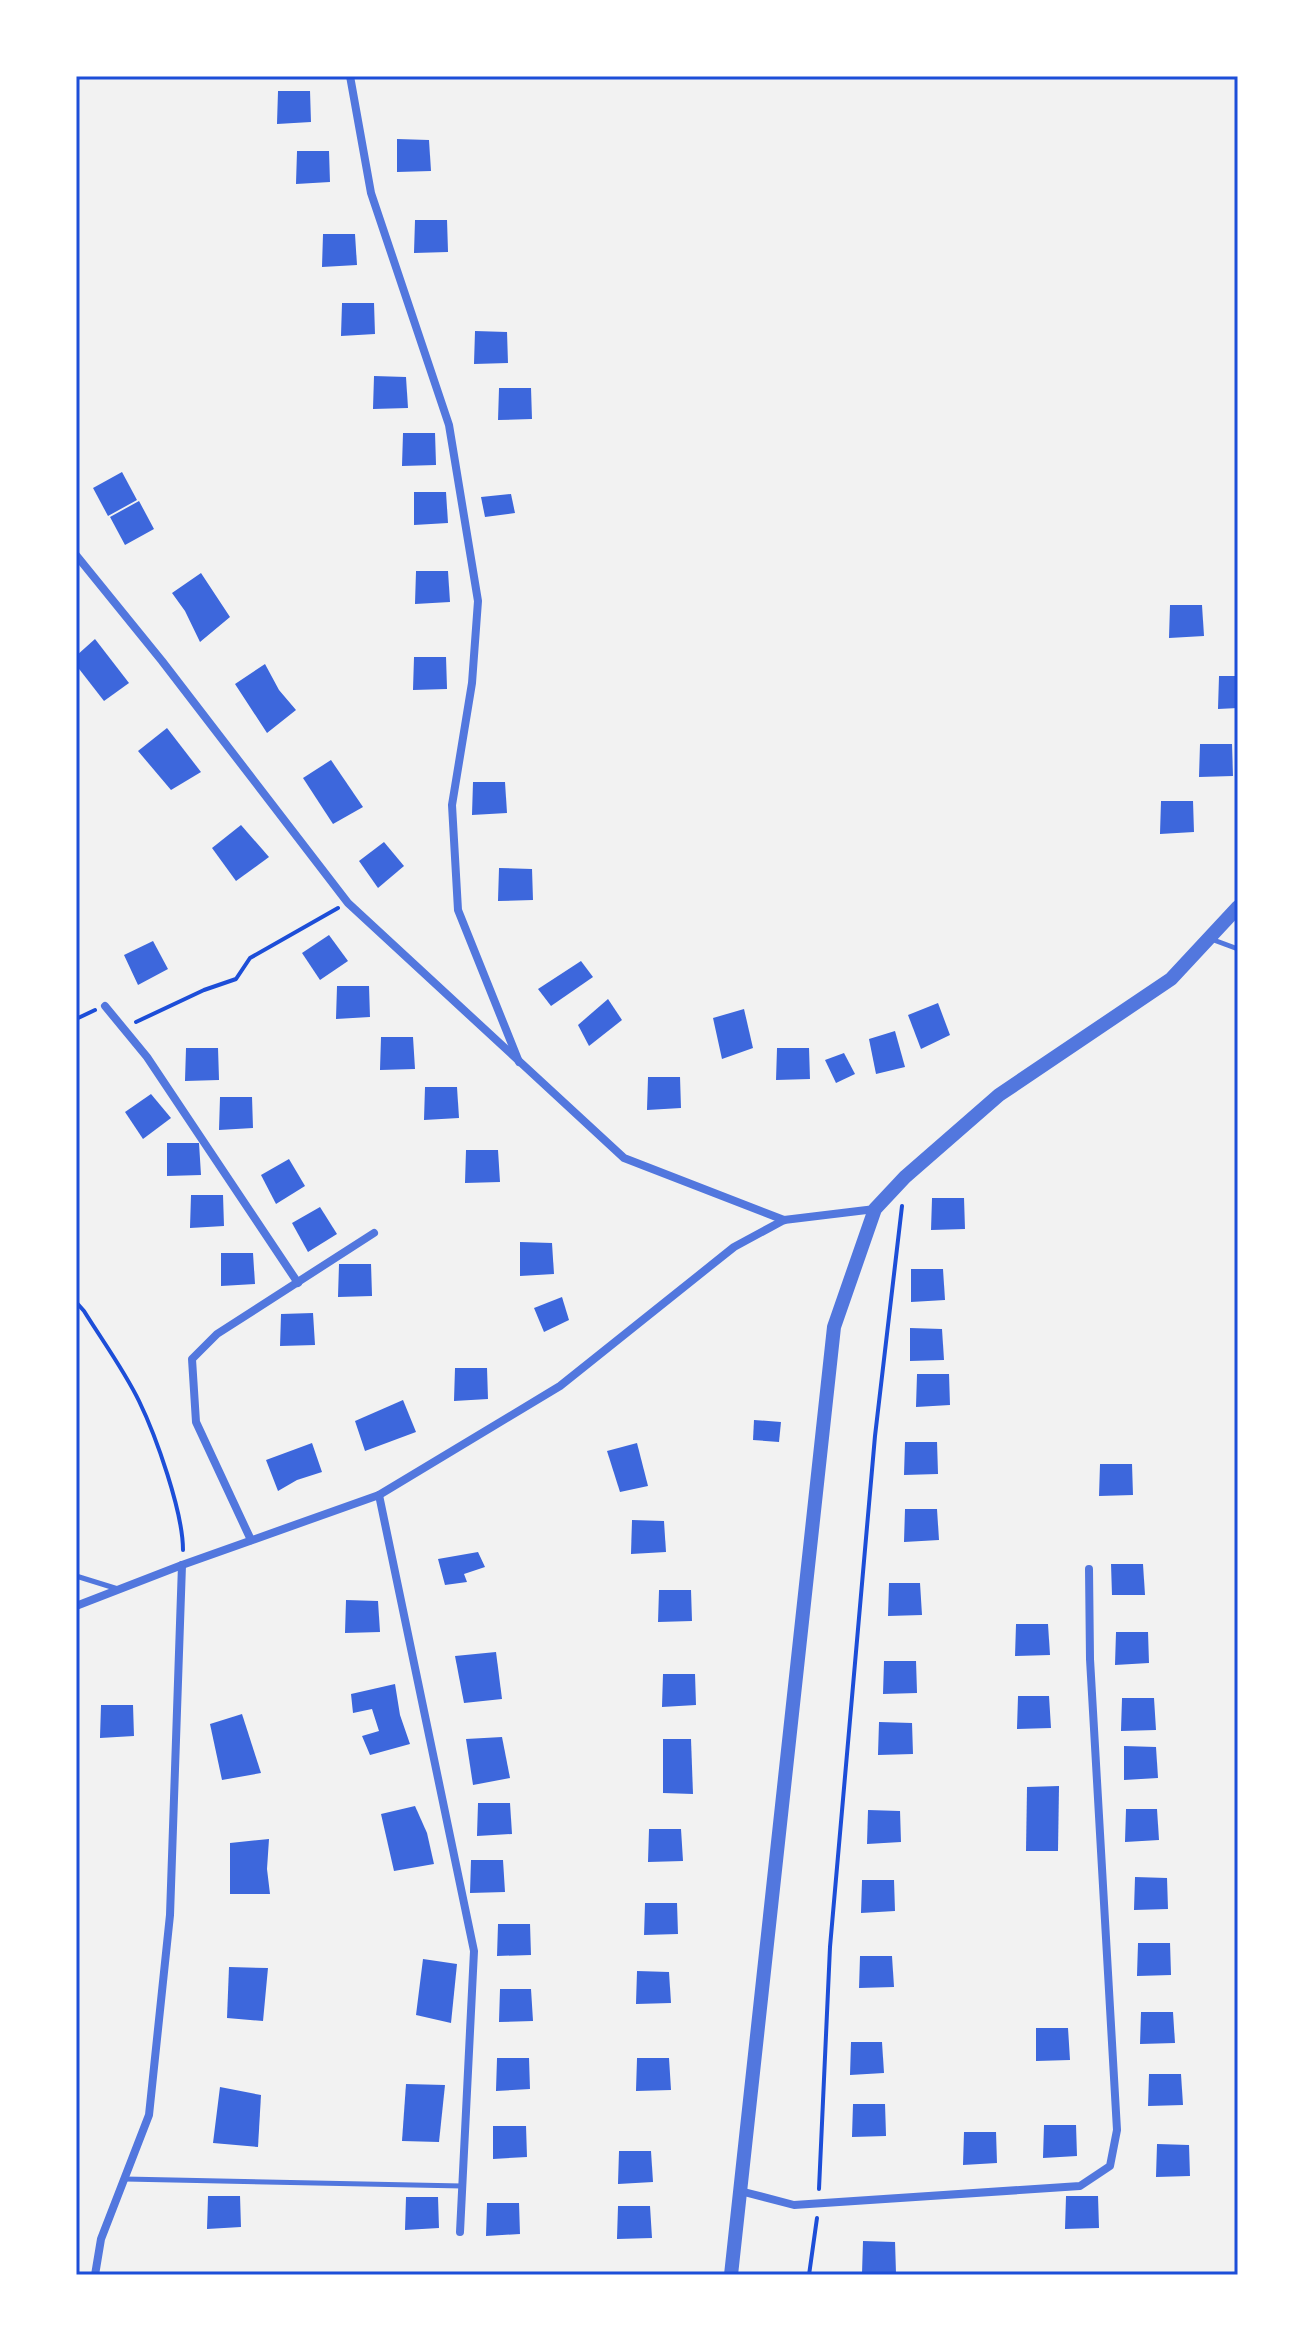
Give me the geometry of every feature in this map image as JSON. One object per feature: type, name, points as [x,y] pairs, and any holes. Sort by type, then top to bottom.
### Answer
[{"type":"street","points":[[350,76],[371,193],[449,425],[478,601],[472,683],[452,805],[458,910],[519,1062]]},
{"type":"street","points":[[76,555],[162,661],[348,903],[624,1158],[784,1220]]},
{"type":"street","points":[[731,2275],[834,1327],[875,1209],[905,1177],[999,1095],[1171,979],[1238,907]]},
{"type":"street","points":[[105,1006],[147,1057],[298,1283]]},
{"type":"street","points":[[76,1606],[379,1495],[560,1386],[734,1247],[784,1220],[875,1209]]},
{"type":"street","points":[[251,1540],[196,1422],[192,1359],[217,1334],[374,1233]]},
{"type":"street","points":[[379,1495],[474,1951],[460,2232]]},
{"type":"street","points":[[95,2275],[101,2239],[149,2115],[170,1915],[182,1565]]},
{"type":"street","points":[[740,2191],[794,2205],[819,2204],[1080,2186],[1110,2166],[1117,2130],[1090,1659],[1089,1569]]},
{"type":"lane","points":[[1210,939],[1238,949]]},
{"type":"lane","points":[[76,1576],[119,1589]]},
{"type":"lane","points":[[124,2179],[462,2186]]},
{"type":"path","points":[[123,1028],[204,990],[236,979],[250,958],[348,903]]},
{"type":"path","points":[[809,2275],[819,2204],[830,1947],[875,1436],[905,1177]]},
{"type":"path","points":[[76,1302],[139,1401],[170,1484],[183,1535],[182,1565]]},
{"type":"building","points":[[278,91],[310,91],[311,122],[277,124]]},
{"type":"building","points":[[397,139],[429,140],[431,171],[397,172]]},
{"type":"building","points":[[297,151],[329,151],[330,182],[296,184]]},
{"type":"building","points":[[415,220],[447,220],[448,252],[414,253]]},
{"type":"building","points":[[323,234],[355,234],[357,265],[322,267]]},
{"type":"building","points":[[342,303],[374,303],[375,334],[341,336]]},
{"type":"building","points":[[475,331],[507,332],[508,363],[474,364]]},
{"type":"building","points":[[374,376],[406,377],[408,408],[373,409]]},
{"type":"building","points":[[499,388],[531,388],[532,419],[498,420]]},
{"type":"building","points":[[403,433],[435,433],[436,465],[402,466]]},
{"type":"building","points":[[122,472],[137,500],[108,516],[93,488]]},
{"type":"building","points":[[414,492],[446,492],[448,523],[414,525]]},
{"type":"building","points":[[511,494],[515,513],[485,517],[481,497]]},
{"type":"building","points":[[139,501],[154,529],[125,545],[110,517]]},
{"type":"building","points":[[416,571],[448,571],[450,602],[415,604]]},
{"type":"building","points":[[201,573],[230,617],[200,642],[172,593]]},
{"type":"building","points":[[1170,605],[1202,605],[1204,636],[1169,638]]},
{"type":"building","points":[[95,639],[129,683],[104,701],[76,665],[76,656]]},
{"type":"building","points":[[414,657],[446,657],[447,689],[413,690]]},
{"type":"building","points":[[265,664],[279,690],[296,710],[267,733],[235,684]]},
{"type":"building","points":[[1219,676],[1238,676],[1238,708],[1218,709]]},
{"type":"building","points":[[167,728],[201,772],[171,790],[138,751]]},
{"type":"building","points":[[1200,744],[1232,744],[1233,776],[1199,777]]},
{"type":"building","points":[[331,760],[363,807],[333,824],[303,778]]},
{"type":"building","points":[[473,782],[505,782],[507,813],[472,815]]},
{"type":"building","points":[[1161,801],[1193,801],[1194,832],[1160,834]]},
{"type":"building","points":[[241,825],[269,857],[236,881],[212,848]]},
{"type":"building","points":[[384,842],[404,866],[378,888],[359,861]]},
{"type":"building","points":[[499,868],[532,869],[533,900],[498,901]]},
{"type":"building","points":[[329,935],[348,961],[320,980],[302,953]]},
{"type":"building","points":[[153,941],[168,969],[138,985],[124,955]]},
{"type":"building","points":[[581,961],[593,977],[551,1006],[538,989]]},
{"type":"building","points":[[337,986],[369,986],[370,1017],[336,1019]]},
{"type":"building","points":[[608,999],[622,1020],[589,1046],[578,1025]]},
{"type":"building","points":[[938,1003],[950,1035],[921,1049],[908,1015]]},
{"type":"building","points":[[744,1009],[753,1048],[722,1059],[713,1018]]},
{"type":"building","points":[[895,1031],[905,1067],[876,1074],[869,1039]]},
{"type":"building","points":[[381,1037],[413,1037],[415,1069],[380,1070]]},
{"type":"building","points":[[186,1048],[218,1048],[219,1080],[185,1081]]},
{"type":"building","points":[[777,1048],[809,1048],[810,1079],[776,1080]]},
{"type":"building","points":[[844,1053],[855,1074],[836,1083],[825,1060]]},
{"type":"building","points":[[648,1077],[680,1077],[681,1108],[647,1110]]},
{"type":"building","points":[[425,1087],[457,1087],[459,1118],[424,1120]]},
{"type":"building","points":[[151,1094],[171,1118],[143,1139],[125,1112]]},
{"type":"building","points":[[220,1097],[252,1097],[253,1128],[219,1130]]},
{"type":"building","points":[[167,1143],[199,1143],[201,1175],[167,1176]]},
{"type":"building","points":[[466,1150],[498,1150],[500,1182],[465,1183]]},
{"type":"building","points":[[289,1159],[305,1186],[276,1204],[261,1175]]},
{"type":"building","points":[[191,1195],[223,1195],[224,1226],[190,1228]]},
{"type":"building","points":[[932,1198],[964,1198],[965,1229],[931,1230]]},
{"type":"building","points":[[320,1207],[337,1234],[308,1252],[292,1223]]},
{"type":"building","points":[[520,1242],[552,1243],[554,1274],[520,1276]]},
{"type":"building","points":[[221,1253],[253,1253],[255,1284],[221,1286]]},
{"type":"building","points":[[339,1264],[371,1264],[372,1296],[338,1297]]},
{"type":"building","points":[[911,1269],[943,1269],[945,1300],[911,1302]]},
{"type":"building","points":[[562,1297],[569,1320],[544,1332],[534,1308]]},
{"type":"building","points":[[313,1313],[315,1345],[280,1346],[281,1314]]},
{"type":"building","points":[[910,1328],[942,1329],[944,1360],[910,1361]]},
{"type":"building","points":[[455,1368],[487,1368],[488,1399],[454,1401]]},
{"type":"building","points":[[917,1374],[949,1374],[950,1405],[916,1407]]},
{"type":"building","points":[[403,1400],[416,1432],[365,1451],[355,1421]]},
{"type":"building","points":[[754,1420],[781,1422],[779,1442],[753,1440]]},
{"type":"building","points":[[905,1442],[937,1442],[938,1474],[904,1475]]},
{"type":"building","points":[[312,1443],[322,1472],[297,1480],[278,1491],[266,1460]]},
{"type":"building","points":[[637,1443],[648,1486],[620,1492],[607,1451]]},
{"type":"building","points":[[1100,1464],[1132,1464],[1133,1495],[1099,1496]]},
{"type":"building","points":[[905,1509],[937,1509],[939,1540],[904,1542]]},
{"type":"building","points":[[632,1520],[664,1521],[666,1552],[631,1554]]},
{"type":"building","points":[[478,1552],[485,1567],[464,1574],[467,1582],[445,1585],[438,1559]]},
{"type":"building","points":[[1111,1564],[1143,1564],[1145,1595],[1112,1595]]},
{"type":"building","points":[[889,1583],[920,1583],[922,1615],[888,1616]]},
{"type":"building","points":[[659,1590],[691,1590],[692,1621],[658,1622]]},
{"type":"building","points":[[346,1600],[378,1601],[380,1632],[345,1633]]},
{"type":"building","points":[[1016,1624],[1048,1624],[1050,1655],[1015,1656]]},
{"type":"building","points":[[1116,1632],[1148,1632],[1149,1663],[1115,1665]]},
{"type":"building","points":[[496,1652],[502,1699],[464,1703],[455,1656]]},
{"type":"building","points":[[884,1661],[916,1661],[917,1693],[883,1694]]},
{"type":"building","points":[[663,1674],[695,1674],[696,1705],[662,1707]]},
{"type":"building","points":[[395,1684],[400,1715],[410,1744],[370,1755],[362,1736],[379,1731],[372,1709],[353,1713],[351,1694]]},
{"type":"building","points":[[1018,1696],[1049,1696],[1051,1728],[1017,1729]]},
{"type":"building","points":[[1122,1698],[1154,1698],[1156,1730],[1121,1731]]},
{"type":"building","points":[[101,1705],[133,1705],[134,1736],[100,1738]]},
{"type":"building","points":[[242,1714],[261,1773],[222,1780],[210,1724]]},
{"type":"building","points":[[879,1722],[912,1723],[913,1754],[878,1755]]},
{"type":"building","points":[[502,1737],[510,1778],[473,1785],[466,1739]]},
{"type":"building","points":[[663,1739],[691,1739],[693,1794],[663,1793]]},
{"type":"building","points":[[1124,1746],[1156,1747],[1158,1778],[1124,1780]]},
{"type":"building","points":[[1059,1786],[1058,1851],[1026,1851],[1027,1787]]},
{"type":"building","points":[[478,1803],[510,1803],[512,1834],[477,1836]]},
{"type":"building","points":[[415,1806],[427,1833],[434,1864],[394,1871],[381,1814]]},
{"type":"building","points":[[1126,1809],[1157,1809],[1159,1840],[1125,1842]]},
{"type":"building","points":[[868,1810],[900,1811],[901,1842],[867,1844]]},
{"type":"building","points":[[649,1829],[681,1829],[683,1861],[648,1862]]},
{"type":"building","points":[[269,1839],[267,1869],[270,1894],[230,1894],[230,1843]]},
{"type":"building","points":[[471,1860],[503,1860],[505,1892],[470,1893]]},
{"type":"building","points":[[1135,1877],[1167,1878],[1168,1909],[1134,1910]]},
{"type":"building","points":[[862,1880],[894,1880],[895,1911],[861,1913]]},
{"type":"building","points":[[645,1903],[677,1903],[678,1934],[644,1935]]},
{"type":"building","points":[[498,1924],[530,1924],[531,1955],[497,1956]]},
{"type":"building","points":[[1138,1943],[1170,1943],[1171,1975],[1137,1976]]},
{"type":"building","points":[[860,1956],[892,1956],[894,1987],[859,1988]]},
{"type":"building","points":[[423,1959],[457,1964],[451,2023],[416,2015]]},
{"type":"building","points":[[229,1967],[268,1968],[263,2021],[227,2018]]},
{"type":"building","points":[[637,1971],[669,1972],[671,2003],[636,2004]]},
{"type":"building","points":[[500,1989],[531,1989],[533,2021],[499,2022]]},
{"type":"building","points":[[1141,2012],[1173,2012],[1175,2043],[1140,2044]]},
{"type":"building","points":[[1036,2028],[1068,2028],[1070,2060],[1036,2061]]},
{"type":"building","points":[[851,2042],[882,2042],[884,2073],[850,2075]]},
{"type":"building","points":[[497,2058],[529,2058],[530,2089],[496,2091]]},
{"type":"building","points":[[637,2058],[669,2058],[671,2090],[636,2091]]},
{"type":"building","points":[[1149,2074],[1181,2074],[1183,2105],[1148,2106]]},
{"type":"building","points":[[406,2084],[445,2085],[439,2142],[402,2141]]},
{"type":"building","points":[[220,2087],[261,2095],[258,2147],[213,2143]]},
{"type":"building","points":[[853,2104],[885,2104],[886,2136],[852,2137]]},
{"type":"building","points":[[1044,2125],[1076,2125],[1077,2156],[1043,2158]]},
{"type":"building","points":[[493,2126],[526,2126],[527,2157],[493,2159]]},
{"type":"building","points":[[964,2132],[996,2132],[997,2163],[963,2165]]},
{"type":"building","points":[[1157,2144],[1189,2145],[1190,2176],[1156,2177]]},
{"type":"building","points":[[619,2151],[651,2151],[653,2182],[618,2184]]},
{"type":"building","points":[[208,2196],[240,2196],[241,2227],[207,2229]]},
{"type":"building","points":[[1066,2196],[1098,2196],[1099,2228],[1065,2229]]},
{"type":"building","points":[[406,2197],[438,2197],[439,2228],[405,2230]]},
{"type":"building","points":[[487,2203],[519,2203],[520,2234],[486,2236]]},
{"type":"building","points":[[618,2206],[650,2206],[652,2238],[617,2239]]},
{"type":"building","points":[[863,2241],[895,2242],[896,2273],[862,2274]]}]
